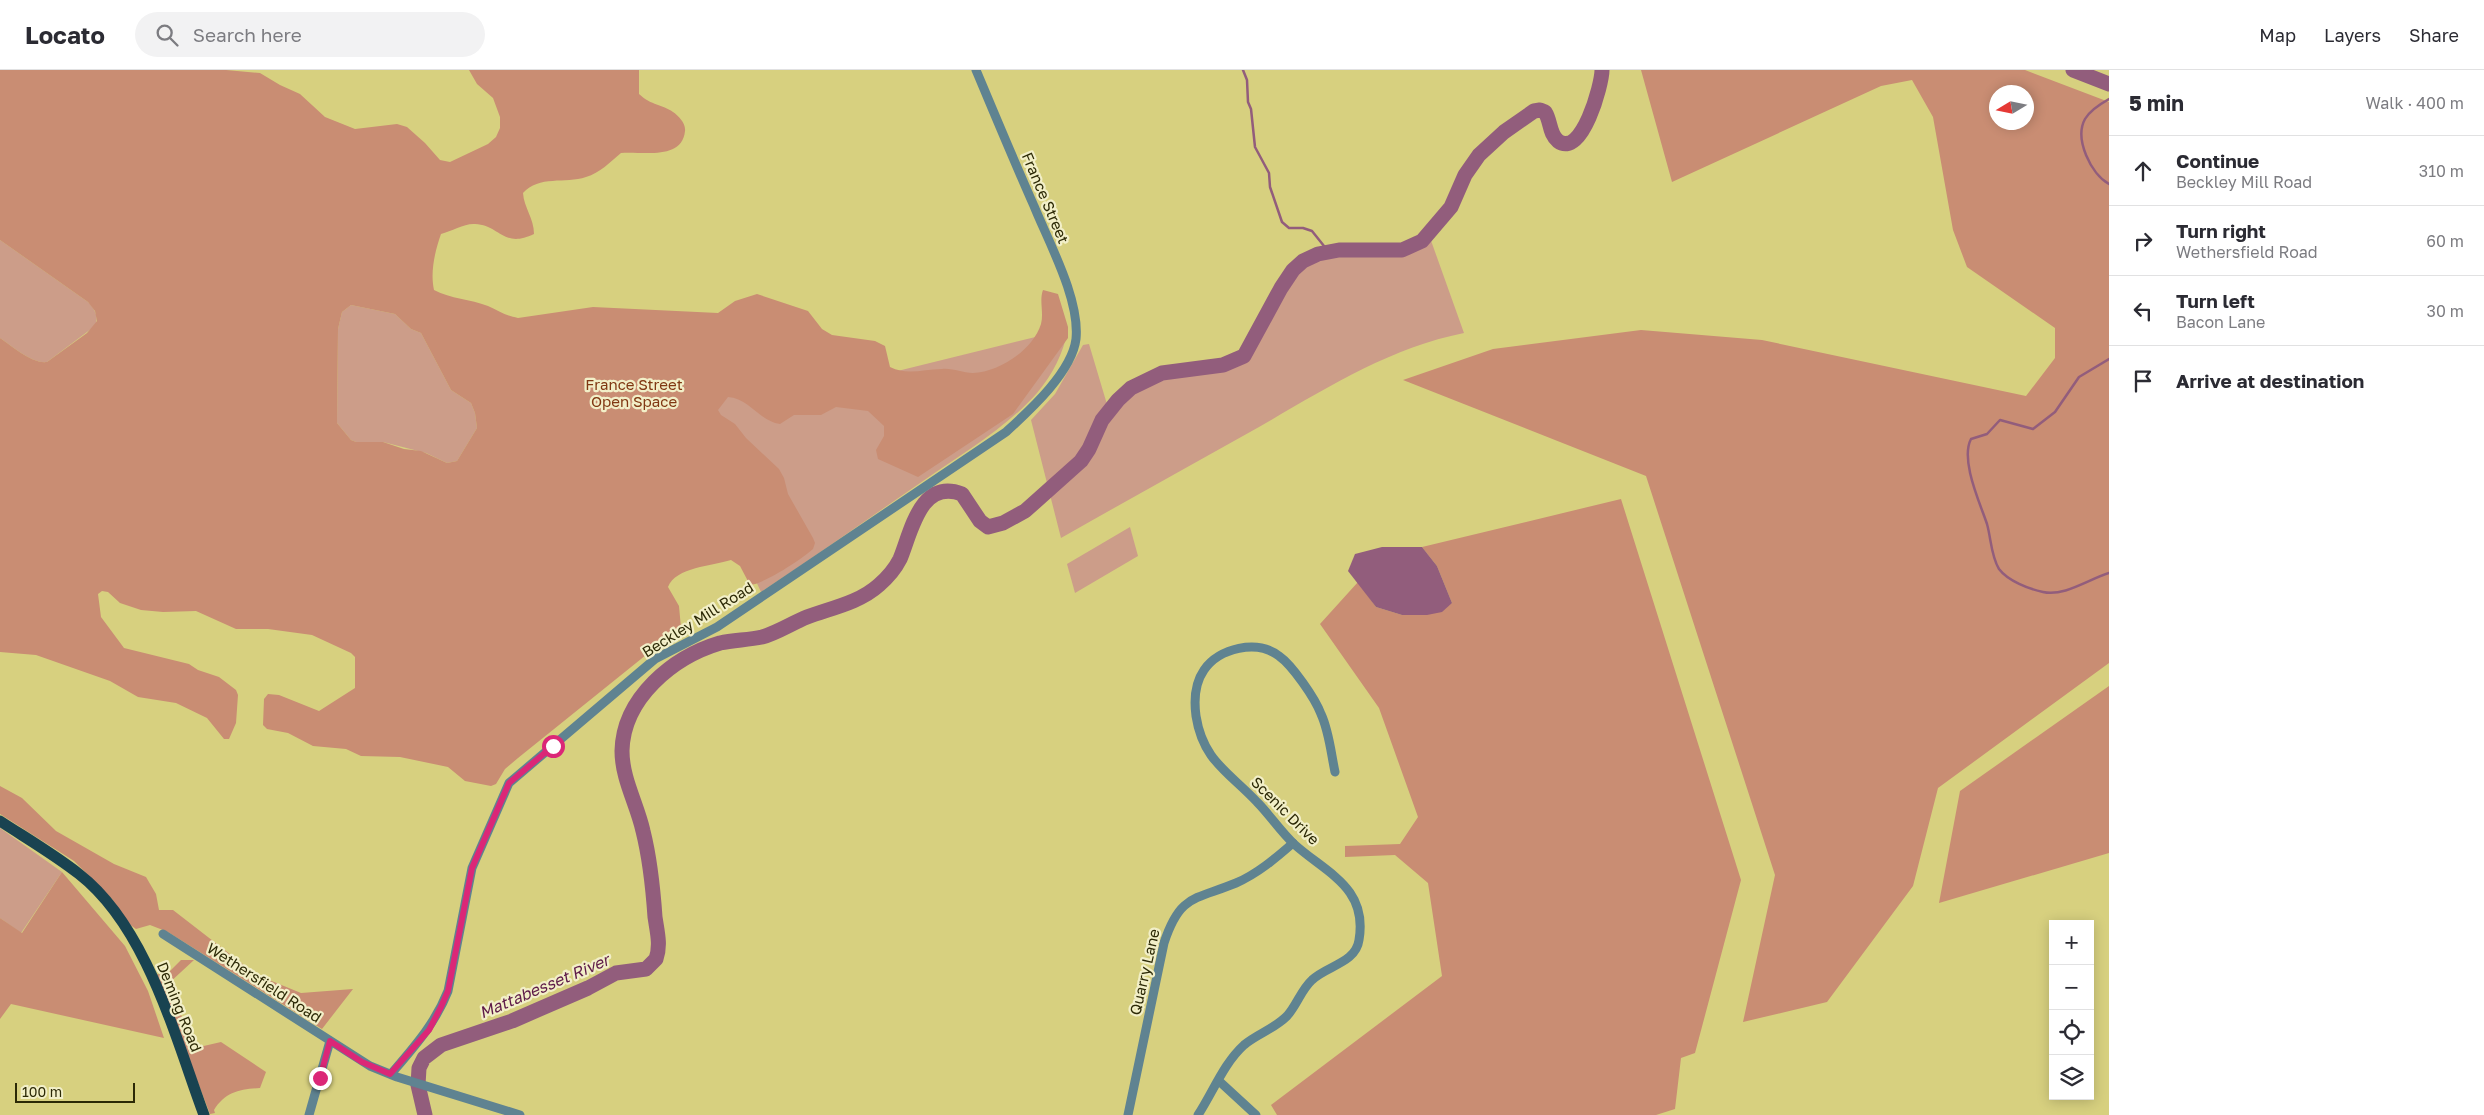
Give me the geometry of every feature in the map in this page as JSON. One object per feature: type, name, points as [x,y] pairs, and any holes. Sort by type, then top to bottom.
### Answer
[{"type":"main road","name":"Deming Road","points":[[0,821],[80,875],[109,904],[133,940],[154,979],[204,1115]]},
{"type":"street","name":"France Street","points":[[976,70],[1064,280],[1073,309],[1076,340]]},
{"type":"street","name":"Beckley Mill Road","points":[[390,1074],[429,1030],[448,991],[472,868],[509,783],[655,660],[717,627],[1006,432],[1043,398],[1068,360],[1076,340]]},
{"type":"street","name":"Scenic Drive","points":[[1198,1115],[1236,1053],[1246,1044],[1285,1018],[1313,979],[1339,964],[1353,953],[1359,942],[1358,912],[1348,888],[1293,843],[1257,802],[1225,772],[1208,752],[1199,735],[1196,711],[1196,689],[1204,670],[1220,656],[1243,647],[1263,648],[1279,656],[1307,690],[1321,714],[1335,772]]},
{"type":"street","name":"Quarry Lane","points":[[1128,1115],[1170,924],[1180,908],[1191,900],[1251,875],[1293,843]]},
{"type":"street","name":"Wethersfield Road","points":[[163,934],[362,1062],[407,1080],[520,1115]]},
{"type":"street","points":[[309,1115],[330,1041]]},
{"type":"street","points":[[1219,1081],[1256,1115]]},
{"type":"green space","name":"France Street Open Space","points":[[0,70],[226,70],[260,73],[300,94],[325,117],[355,129],[397,124],[407,127],[440,160],[450,162],[488,144],[496,137],[500,128],[500,117],[493,98],[477,84],[469,70],[639,70],[639,94],[648,101],[673,112],[683,123],[685,131],[677,147],[669,151],[660,152],[621,153],[605,167],[591,175],[578,179],[544,182],[529,187],[523,193],[534,228],[534,234],[524,238],[508,238],[483,225],[475,224],[441,234],[434,262],[434,290],[488,306],[506,315],[518,318],[593,307],[718,313],[735,301],[757,294],[808,311],[822,329],[832,335],[875,341],[885,346],[890,367],[897,370],[909,372],[946,369],[973,373],[983,372],[1004,364],[1023,351],[1031,342],[1041,324],[1041,298],[1043,290],[1058,294],[1068,327],[1068,338],[1013,414],[918,477],[878,459],[876,450],[884,436],[884,426],[868,411],[836,407],[821,415],[794,415],[780,424],[766,419],[742,401],[728,397],[718,410],[721,415],[735,424],[746,438],[779,469],[784,478],[788,494],[813,538],[815,543],[813,549],[792,565],[756,584],[750,585],[740,566],[731,560],[686,571],[672,580],[668,587],[679,606],[681,628],[679,634],[646,655],[518,758],[505,769],[496,784],[491,786],[465,781],[448,767],[400,757],[361,756],[346,749],[313,746],[288,733],[267,729],[263,725],[264,699],[268,694],[279,695],[319,711],[355,688],[355,657],[351,653],[312,635],[268,629],[236,629],[196,611],[163,612],[141,610],[120,603],[108,592],[102,591],[98,594],[101,617],[124,648],[189,664],[198,670],[219,677],[236,690],[238,695],[236,723],[229,739],[224,739],[207,718],[176,703],[138,697],[110,681],[36,655],[0,652],[0,338],[29,357],[41,362],[47,362],[87,333],[97,321],[95,311],[88,302],[0,240]],"holes":[[[351,305],[395,314],[411,329],[421,333],[451,390],[471,403],[475,413],[477,428],[457,461],[447,463],[421,451],[404,449],[383,442],[356,442],[351,440],[337,423],[338,329],[342,312]]]},
{"type":"green space","points":[[1641,70],[2025,70],[2109,102],[2109,663],[1938,788],[1913,886],[1827,1002],[1743,1022],[1775,875],[1646,476],[1403,380],[1493,349],[1641,330],[1762,340],[2026,396],[2055,358],[2055,328],[1967,267],[1953,230],[1933,117],[1912,80],[1881,86],[1672,182]]},
{"type":"green space","points":[[1429,235],[1464,333],[1410,349],[1358,371],[1061,538],[1031,420],[1055,394],[1083,345],[1089,344],[1109,411],[1128,391],[1150,378],[1175,371],[1228,364],[1245,355],[1281,285],[1298,265],[1308,258],[1320,253],[1334,251],[1377,252],[1405,249],[1417,244]]},
{"type":"green space","points":[[0,240],[88,302],[96,313],[95,326],[47,362],[41,362],[29,357],[0,338]]},
{"type":"green space","points":[[351,305],[395,314],[411,329],[421,333],[451,390],[471,403],[475,413],[477,428],[457,461],[447,463],[426,453],[383,442],[356,442],[351,440],[337,423],[338,329],[342,312]]},
{"type":"green space","name":"France Street Open Space","points":[[1068,329],[1057,363],[1048,378],[1025,406],[997,430],[761,592],[743,553],[596,378],[853,382]]},
{"type":"green space","points":[[1621,499],[1741,880],[1695,1053],[1681,1058],[1675,1109],[1656,1115],[1277,1115],[1271,1105],[1442,976],[1428,883],[1395,855],[1345,857],[1345,846],[1400,844],[1418,817],[1379,708],[1320,624],[1358,582],[1376,607],[1402,615],[1452,603],[1437,566],[1422,547]]},
{"type":"green space","points":[[1130,527],[1138,556],[1075,593],[1067,564]]},
{"type":"green space","points":[[2109,686],[2109,853],[1939,903],[1960,791]]},
{"type":"green space","points":[[0,786],[22,798],[56,831],[114,864],[146,877],[156,894],[159,910],[173,910],[257,975],[301,993],[353,989],[322,1029],[168,932],[150,925],[136,929],[129,924],[112,899],[74,861],[0,814]]},
{"type":"green space","points":[[0,828],[62,872],[21,933],[0,918]]},
{"type":"green space","points":[[62,872],[125,946],[148,991],[164,1038],[11,1004],[0,1019],[0,918],[22,933]]},
{"type":"green space","points":[[181,960],[194,960],[168,984],[195,1048],[221,1042],[266,1072],[260,1088],[246,1089],[228,1095],[218,1104],[214,1110],[215,1113],[210,1114],[156,974],[166,975]]},
{"type":"shaded area","points":[[1382,547],[1422,547],[1437,566],[1452,603],[1442,612],[1427,615],[1402,615],[1376,607],[1348,571],[1355,554]]},
{"type":"waterway","points":[[1243,70],[1247,80],[1248,102],[1251,109],[1255,147],[1269,173],[1270,187],[1282,222],[1289,228],[1303,228],[1312,231],[1328,251]]},
{"type":"waterway","name":"Mattabesset River","points":[[425,1115],[418,1085],[419,1068],[424,1058],[441,1045],[512,1021],[588,988],[616,973],[646,969],[656,959],[658,938],[649,863],[640,821],[624,772],[622,751],[625,732],[631,714],[641,697],[654,682],[669,669],[702,649],[720,643],[768,635],[807,617],[854,601],[871,591],[896,566],[919,511],[936,494],[948,491],[962,494],[980,521],[988,527],[1003,523],[1025,511],[1081,461],[1089,449],[1102,420],[1118,400],[1131,388],[1162,373],[1223,365],[1244,356],[1281,288],[1293,270],[1303,261],[1318,254],[1339,250],[1402,250],[1422,241],[1451,207],[1465,175],[1479,155],[1504,132],[1534,111],[1540,110],[1545,112],[1553,135],[1558,141],[1567,144],[1575,139],[1589,118],[1602,70]]},
{"type":"waterway","name":"Mattabesset River","points":[[2073,70],[2109,84]]},
{"type":"waterway","points":[[2109,99],[2087,116],[2082,127],[2083,146],[2086,155],[2096,172],[2109,184]]},
{"type":"waterway","points":[[2109,359],[2079,377],[2055,412],[2033,429],[2000,420],[1987,434],[1971,439],[1968,448],[1969,470],[1972,481],[1987,524],[1994,558],[2003,573],[2019,584],[2031,589],[2051,593],[2068,590],[2109,573]]},
{"type":"route","points":[[320,1078],[330,1041],[362,1062],[390,1074],[429,1030],[448,991],[472,868],[494,817],[509,783],[553,746]]}]
